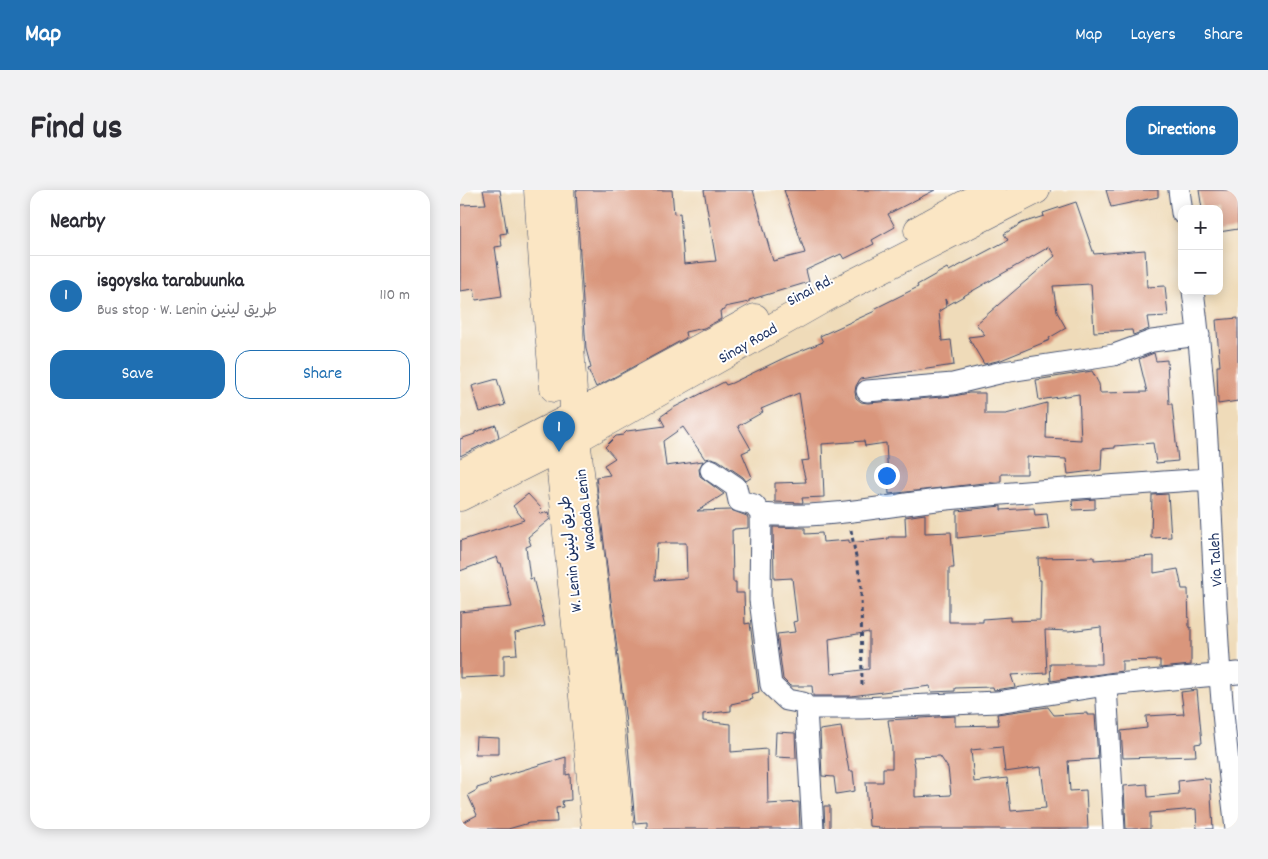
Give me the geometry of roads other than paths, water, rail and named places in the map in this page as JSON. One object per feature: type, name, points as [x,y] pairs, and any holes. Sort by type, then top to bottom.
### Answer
[{"type":"main road","points":[[538,190],[542,264],[566,432]]},
{"type":"main road","name":"Wadada Lenin","points":[[560,190],[566,432],[594,686],[620,829]]},
{"type":"main road","name":"Sinai Rd.","points":[[706,354],[991,190]]},
{"type":"main road","name":"Sinay Road","points":[[460,497],[566,432],[706,354],[832,294],[1036,190]]},
{"type":"main road","name":"Sinay Road","points":[[460,474],[566,432]]},
{"type":"main road","points":[[594,686],[596,829]]},
{"type":"street","points":[[1179,190],[1181,205]]},
{"type":"street","name":"Via Taleh","points":[[1193,295],[1198,335],[1209,480],[1229,674],[1236,829]]},
{"type":"street","points":[[866,391],[953,384],[1003,372],[1114,355],[1152,341],[1198,335]]},
{"type":"street","points":[[711,470],[736,487],[739,501],[754,505],[761,514],[760,600],[771,685],[788,700],[803,703],[806,708],[813,829]]},
{"type":"street","points":[[761,514],[783,516],[847,511],[1048,489],[1209,480]]},
{"type":"street","points":[[806,708],[862,708],[997,702],[1106,685],[1229,674]]},
{"type":"street","points":[[1106,685],[1114,829]]},
{"type":"place","name":"isgoyska tarabuunka","points":[[559,452]]}]
